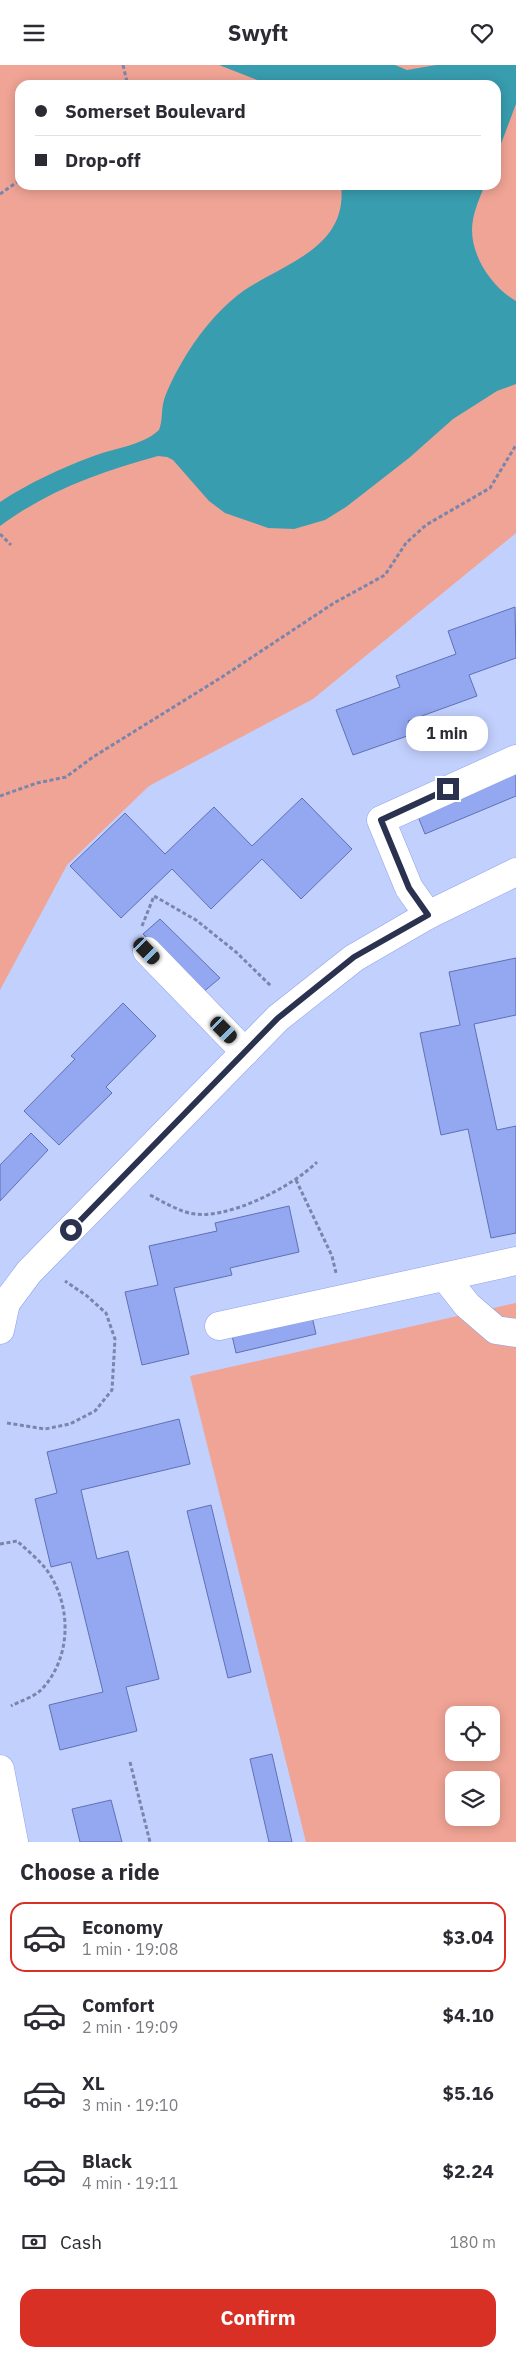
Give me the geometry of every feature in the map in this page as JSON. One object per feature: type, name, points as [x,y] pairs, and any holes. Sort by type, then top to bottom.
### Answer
[{"type":"street","points":[[428,915],[409,888],[381,820],[516,759]]},
{"type":"street","points":[[0,1330],[3,1305],[29,1272],[278,1018],[354,957],[428,915],[516,872]]},
{"type":"street","points":[[147,951],[245,1052]]},
{"type":"street","points":[[219,1325],[516,1261]]},
{"type":"street","points":[[445,1277],[467,1305],[496,1330],[516,1333]]},
{"type":"street","points":[[1,1782],[14,1842]]},
{"type":"path","points":[[123,65],[127,80]]},
{"type":"path","points":[[0,194],[15,184]]},
{"type":"path","points":[[0,796],[37,783],[66,777],[93,757],[222,677],[334,603],[385,575],[406,543],[426,525],[490,488],[516,445]]},
{"type":"path","points":[[0,534],[11,545]]},
{"type":"path","points":[[147,951],[137,940],[154,896],[196,920],[236,952],[271,986]]},
{"type":"path","points":[[150,1195],[190,1213],[218,1213],[251,1202],[296,1180],[317,1162]]},
{"type":"path","points":[[296,1180],[332,1256],[342,1299]]},
{"type":"path","points":[[8,1423],[45,1429],[70,1424],[95,1411],[112,1390],[116,1339],[106,1313],[87,1296],[65,1281]]},
{"type":"path","points":[[0,1543],[17,1541],[38,1560],[53,1579],[62,1605],[66,1634],[58,1667],[40,1691],[11,1706]]},
{"type":"path","points":[[130,1763],[150,1842]]},
{"type":"shaded area","points":[[0,65],[516,65],[516,533],[313,699],[149,786],[67,865],[0,990]]},
{"type":"shaded area","points":[[219,65],[395,65],[407,70],[436,65],[516,65],[516,104],[501,144],[501,80],[257,80]]},
{"type":"shaded area","points":[[341,190],[483,190],[473,219],[473,241],[485,271],[499,288],[516,301],[516,384],[497,391],[453,419],[409,458],[346,507],[325,520],[294,529],[268,528],[225,513],[209,501],[173,460],[158,456],[116,468],[56,492],[0,526],[0,502],[11,495],[79,462],[144,440],[159,430],[163,404],[170,384],[199,336],[216,315],[237,296],[314,248],[336,222],[341,205]]},
{"type":"shaded area","points":[[516,1303],[516,1842],[306,1842],[190,1376]]},
{"type":"building","points":[[515,607],[516,658],[469,675],[477,696],[408,721],[413,734],[353,755],[336,710],[400,687],[396,676],[456,654],[448,631]]},
{"type":"building","points":[[516,773],[516,796],[425,834],[417,814]]},
{"type":"building","points":[[302,798],[352,849],[301,899],[262,859],[211,909],[172,869],[121,918],[70,866],[125,813],[165,854],[214,807],[252,846]]},
{"type":"building","points":[[160,919],[220,978],[202,993],[143,934]]},
{"type":"building","points":[[516,958],[516,1015],[474,1024],[497,1130],[516,1126],[516,1233],[491,1238],[468,1129],[441,1135],[420,1033],[460,1025],[449,972]]},
{"type":"building","points":[[123,1003],[156,1036],[106,1087],[112,1093],[59,1145],[24,1111],[75,1059],[71,1056]]},
{"type":"building","points":[[31,1133],[48,1150],[0,1201],[0,1165]]},
{"type":"building","points":[[289,1206],[299,1252],[230,1268],[232,1275],[174,1288],[189,1354],[142,1365],[125,1292],[158,1285],[149,1246],[217,1231],[215,1223]]},
{"type":"building","points":[[311,1312],[316,1334],[236,1353],[231,1331]]},
{"type":"building","points":[[179,1419],[190,1464],[81,1490],[97,1559],[128,1551],[159,1679],[126,1687],[137,1731],[60,1750],[49,1705],[103,1692],[71,1562],[51,1567],[35,1499],[57,1493],[47,1452]]},
{"type":"building","points":[[211,1505],[251,1672],[228,1678],[187,1511]]},
{"type":"building","points":[[272,1754],[292,1842],[269,1842],[250,1759]]},
{"type":"building","points":[[111,1800],[122,1842],[80,1842],[72,1809]]},
{"type":"route","points":[[71,1230],[278,1018],[354,957],[428,915],[409,888],[381,820],[448,789]]}]
